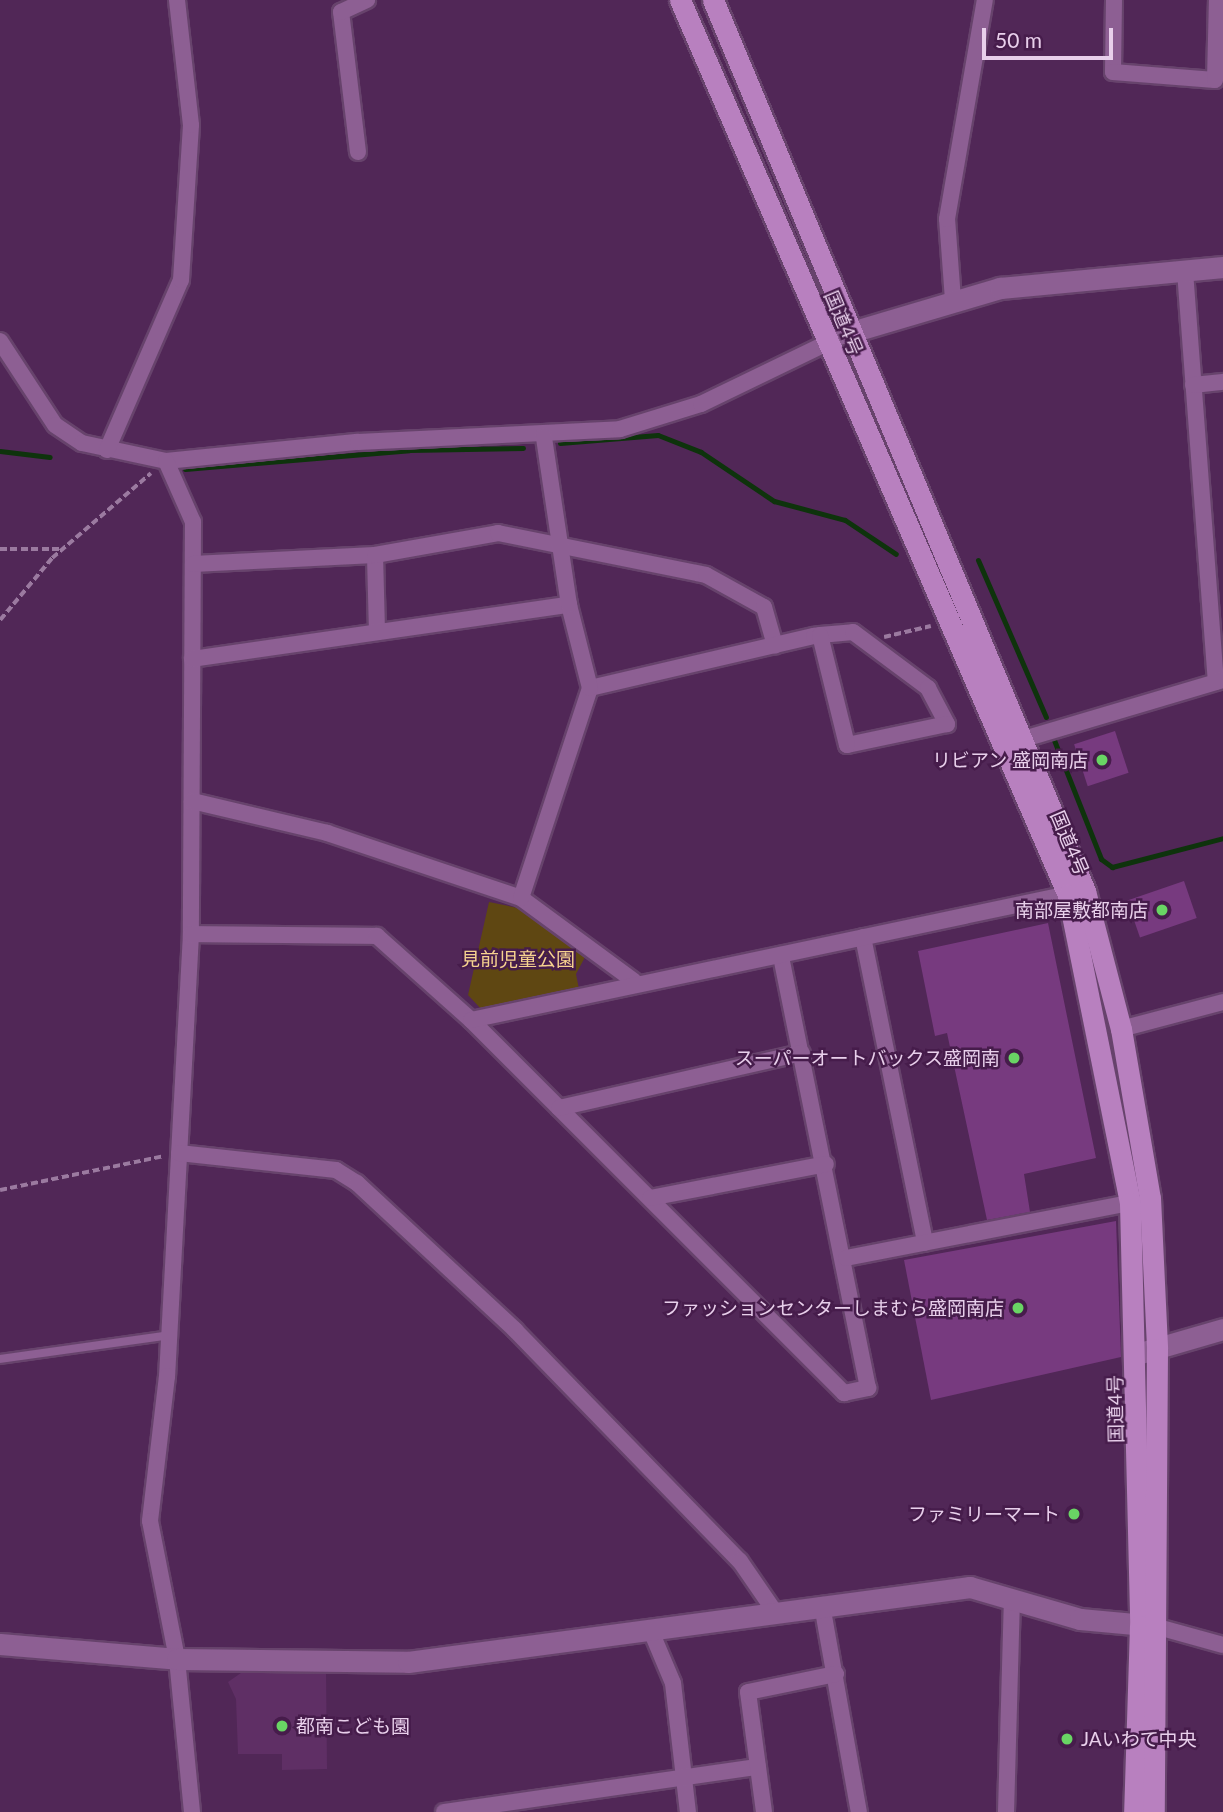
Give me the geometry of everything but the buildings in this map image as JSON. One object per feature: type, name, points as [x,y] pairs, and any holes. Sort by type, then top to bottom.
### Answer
[{"type":"highway","name":"国道4号","points":[[681,0],[949,621],[1076,893],[1130,1203],[1147,1351]]},
{"type":"highway","name":"国道4号","points":[[713,0],[848,333],[1024,739],[1121,1029],[1150,1198],[1147,1351],[1149,1626],[1154,1812]]},
{"type":"highway","name":"国道4号","points":[[1134,1812],[1149,1626]]},
{"type":"street","points":[[107,450],[181,280],[191,125],[177,0]]},
{"type":"street","points":[[358,152],[341,12],[366,0]]},
{"type":"street","points":[[953,300],[947,219],[985,0]]},
{"type":"street","points":[[1114,0],[1113,72],[1215,80],[1217,0]]},
{"type":"street","points":[[0,341],[55,425],[107,450],[166,461],[358,442],[544,437],[620,429],[671,415],[848,333],[953,300],[1000,288],[1223,267]]},
{"type":"street","points":[[1024,739],[1219,681],[1185,271]]},
{"type":"street","points":[[1193,385],[1223,382]]},
{"type":"street","points":[[521,898],[590,688],[569,605],[544,437]]},
{"type":"street","points":[[166,461],[193,522],[191,934],[170,1335],[150,1521],[177,1659],[192,1812]]},
{"type":"street","points":[[192,564],[375,555],[498,533],[706,575],[764,607],[775,645]]},
{"type":"street","points":[[375,555],[377,632]]},
{"type":"street","points":[[192,659],[569,605]]},
{"type":"street","points":[[590,688],[820,635],[853,632],[928,688],[947,724],[847,745],[820,635]]},
{"type":"street","points":[[192,801],[327,833],[521,898],[634,981]]},
{"type":"street","points":[[471,1020],[634,981],[781,955],[1076,893]]},
{"type":"street","points":[[191,934],[377,936],[471,1020],[844,1393],[868,1388],[846,1258],[781,955]]},
{"type":"street","points":[[863,937],[925,1243]]},
{"type":"street","points":[[1121,1029],[1223,1002]]},
{"type":"street","points":[[559,1108],[802,1054]]},
{"type":"street","points":[[179,1153],[336,1170],[358,1183],[515,1330],[720,1541],[775,1612]]},
{"type":"street","points":[[649,1198],[826,1164]]},
{"type":"street","points":[[846,1258],[1130,1203]]},
{"type":"street","points":[[1147,1351],[1223,1329]]},
{"type":"street","points":[[0,1644],[177,1659],[448,1659],[822,1605],[970,1587],[1080,1619],[1149,1626],[1223,1645]]},
{"type":"street","points":[[1006,1812],[1012,1598]]},
{"type":"street","points":[[822,1605],[859,1812]]},
{"type":"street","points":[[651,1631],[673,1683],[688,1779],[688,1812]]},
{"type":"street","points":[[764,1812],[748,1692],[836,1674]]},
{"type":"street","points":[[444,1812],[758,1767]]},
{"type":"lane","points":[[0,1359],[170,1335]]},
{"type":"path","points":[[0,620],[63,549],[166,461]]},
{"type":"path","points":[[0,549],[63,549]]},
{"type":"path","points":[[865,641],[949,621]]},
{"type":"path","points":[[0,1190],[179,1153]]},
{"type":"shaded area","name":"都南こども園","points":[[248,1668],[326,1668],[327,1769],[282,1770],[282,1754],[238,1754],[236,1699],[228,1682]]},
{"type":"green space","name":"見前児童公園","points":[[489,902],[518,908],[585,957],[576,974],[579,989],[482,1010],[468,995]]},
{"type":"waterway","points":[[560,443],[658,435],[701,452],[774,501],[845,520],[896,554]]},
{"type":"waterway","points":[[185,469],[409,450],[523,448]]},
{"type":"waterway","points":[[0,451],[50,457]]},
{"type":"waterway","points":[[978,560],[1046,717]]},
{"type":"waterway","points":[[1054,740],[1101,859],[1112,867],[1223,838]]},
{"type":"place","name":"リビアン 盛岡南店","points":[[1102,760]]},
{"type":"place","name":"南部屋敷都南店","points":[[1162,910]]},
{"type":"place","name":"スーパーオートバックス盛岡南","points":[[1014,1058]]},
{"type":"place","name":"ファッションセンターしまむら盛岡南店","points":[[1018,1308]]},
{"type":"place","name":"ファミリーマート","points":[[1074,1514]]},
{"type":"place","name":"都南こども園","points":[[282,1726]]},
{"type":"place","name":"JAいわて中央","points":[[1067,1739]]}]
